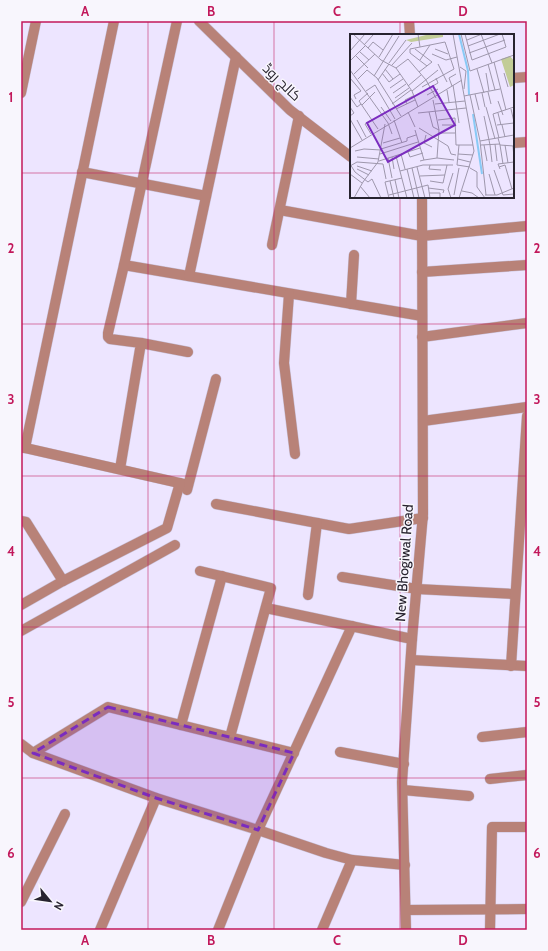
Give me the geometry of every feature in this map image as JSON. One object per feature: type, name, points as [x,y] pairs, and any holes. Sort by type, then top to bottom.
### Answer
[{"type":"street","points":[[21,93],[23,72],[36,21]]},
{"type":"street","points":[[114,21],[23,448],[120,469],[185,486]]},
{"type":"street","points":[[177,21],[108,337],[188,352]]},
{"type":"street","name":"کالج روڈ","points":[[199,21],[290,110],[350,156]]},
{"type":"street","points":[[409,21],[410,34]]},
{"type":"street","points":[[189,276],[236,57]]},
{"type":"street","points":[[514,78],[527,77]]},
{"type":"street","points":[[272,245],[299,116]]},
{"type":"street","points":[[514,143],[527,142]]},
{"type":"street","points":[[82,172],[206,196]]},
{"type":"street","name":"New Bhogiwal Road","points":[[406,930],[403,790],[404,764],[412,639],[423,518],[422,198]]},
{"type":"street","points":[[280,210],[422,236],[527,226]]},
{"type":"street","points":[[351,304],[354,255]]},
{"type":"street","points":[[124,265],[422,316]]},
{"type":"street","points":[[422,272],[527,265]]},
{"type":"street","points":[[289,294],[284,363],[295,454]]},
{"type":"street","points":[[422,336],[527,323]]},
{"type":"street","points":[[120,469],[141,343]]},
{"type":"street","points":[[21,606],[63,582],[167,528],[185,486],[216,379]]},
{"type":"street","points":[[423,421],[527,407]]},
{"type":"street","points":[[511,666],[515,594],[522,555],[527,416]]},
{"type":"street","points":[[216,504],[349,529],[423,518]]},
{"type":"street","points":[[21,521],[26,522],[63,582]]},
{"type":"street","points":[[308,595],[317,523]]},
{"type":"street","points":[[21,631],[175,545]]},
{"type":"street","points":[[200,571],[271,588],[230,737]]},
{"type":"street","points":[[181,725],[222,576]]},
{"type":"street","points":[[342,577],[417,589],[515,594]]},
{"type":"street","points":[[266,608],[412,639]]},
{"type":"street","points":[[218,930],[258,830],[352,626]]},
{"type":"street","points":[[411,660],[527,666]]},
{"type":"street","points":[[33,753],[108,707],[294,753]]},
{"type":"street","points":[[482,737],[527,732]]},
{"type":"street","points":[[21,744],[33,753],[156,798],[326,853],[352,860],[404,865]]},
{"type":"street","points":[[340,752],[404,764]]},
{"type":"street","points":[[490,779],[527,775]]},
{"type":"street","points":[[403,790],[469,796]]},
{"type":"street","points":[[100,930],[156,798]]},
{"type":"street","points":[[21,902],[65,814]]},
{"type":"street","points":[[490,930],[492,827],[527,827]]},
{"type":"street","points":[[322,930],[352,860]]},
{"type":"street","points":[[406,910],[527,909]]},
{"type":"highlighted area","points":[[108,707],[294,753],[258,830],[156,798],[33,753]]}]
